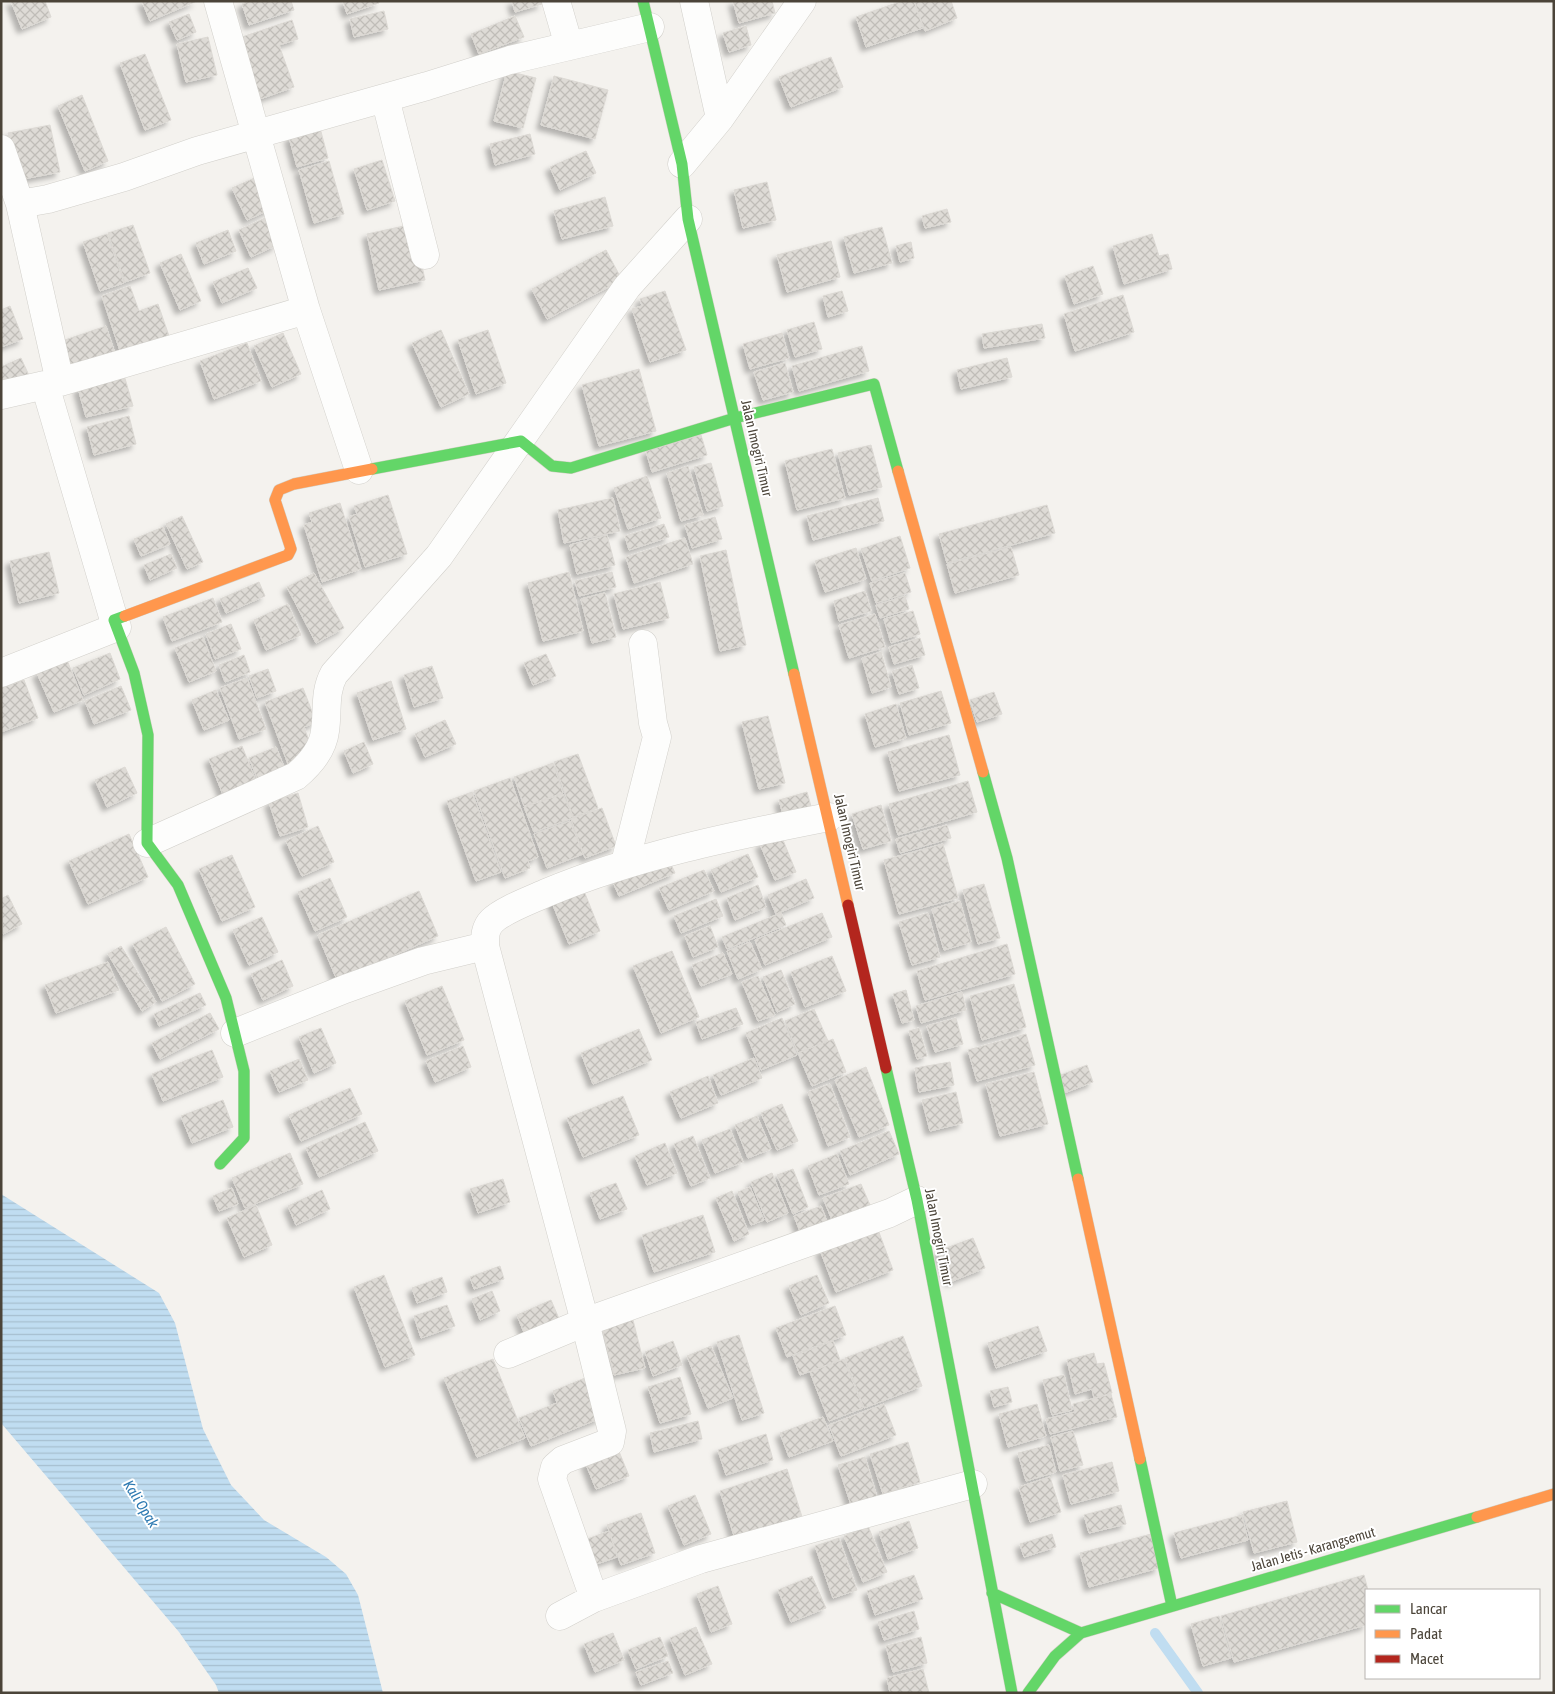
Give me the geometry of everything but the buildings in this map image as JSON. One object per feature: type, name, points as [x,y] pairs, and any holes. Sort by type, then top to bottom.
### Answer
[{"type":"street","points":[[218,1],[306,310],[359,470]]},
{"type":"street","points":[[556,1],[569,46]]},
{"type":"street","points":[[694,1],[720,118]]},
{"type":"street","points":[[682,164],[720,118],[802,1]]},
{"type":"street","points":[[12,196],[48,199],[124,177],[197,151],[385,98],[510,60],[569,46],[646,14]]},
{"type":"street","name":"Jalan Imogiri Timur","points":[[646,14],[682,164],[688,219],[917,1200],[1012,1693]]},
{"type":"street","points":[[385,98],[425,255]]},
{"type":"street","points":[[1,149],[53,383],[116,623],[134,673],[148,735],[147,843],[178,885],[226,998],[244,1071],[244,1138],[220,1164]]},
{"type":"street","points":[[147,843],[296,776],[308,766],[325,733],[328,686],[334,674],[439,556],[627,287],[688,219]]},
{"type":"street","points":[[1,395],[53,383],[306,310]]},
{"type":"street","points":[[1,673],[116,623],[288,555],[291,549],[275,500],[279,490],[294,484],[359,470],[520,441],[552,466],[571,468],[735,418],[874,384],[1007,858],[1172,1606]]},
{"type":"street","points":[[625,863],[656,737],[644,644]]},
{"type":"street","points":[[594,1598],[552,1479],[555,1467],[563,1460],[610,1442],[612,1431],[485,946],[486,929],[493,920],[529,900],[625,863],[759,830],[829,817]]},
{"type":"street","points":[[235,1033],[345,988],[414,964],[485,946]]},
{"type":"street","points":[[508,1354],[585,1322],[881,1216],[917,1200]]},
{"type":"street","points":[[560,1616],[594,1598],[701,1559],[972,1484]]},
{"type":"street","name":"Jalan Jetis - Karangsemut","points":[[1080,1633],[1554,1494]]},
{"type":"street","points":[[992,1592],[1080,1633],[1055,1656],[1028,1693]]},
{"type":"water","name":"Kali Opak","points":[[1,1194],[159,1293],[175,1323],[203,1429],[231,1485],[264,1520],[326,1557],[346,1574],[358,1595],[383,1693],[219,1693],[216,1685],[179,1632],[1,1423]]},
{"type":"waterway","points":[[1155,1633],[1198,1693]]},
{"type":"traffic: fast","points":[[643,1],[682,164],[688,219],[794,674]]},
{"type":"traffic: fast","points":[[372,469],[521,441],[552,466],[571,468],[735,418],[874,384],[898,471]]},
{"type":"traffic: fast","points":[[125,616],[114,620],[134,673],[148,735],[147,843],[178,885],[226,998],[244,1071],[244,1138],[220,1164]]},
{"type":"traffic: fast","points":[[983,772],[1007,858],[1078,1179]]},
{"type":"traffic: fast","points":[[886,1068],[917,1200],[1012,1693]]},
{"type":"traffic: fast","points":[[1140,1459],[1172,1606]]},
{"type":"traffic: fast","points":[[1028,1693],[1055,1656],[1081,1633],[1477,1517]]},
{"type":"traffic: fast","points":[[992,1593],[1081,1633]]},
{"type":"traffic: slow","points":[[125,616],[288,555],[291,549],[275,500],[279,490],[294,484],[372,469]]},
{"type":"traffic: slow","points":[[898,471],[983,772]]},
{"type":"traffic: slow","points":[[794,674],[848,905]]},
{"type":"traffic: slow","points":[[1078,1179],[1140,1459]]},
{"type":"traffic: slow","points":[[1477,1517],[1554,1494]]},
{"type":"traffic: jam","points":[[848,905],[886,1068]]}]
